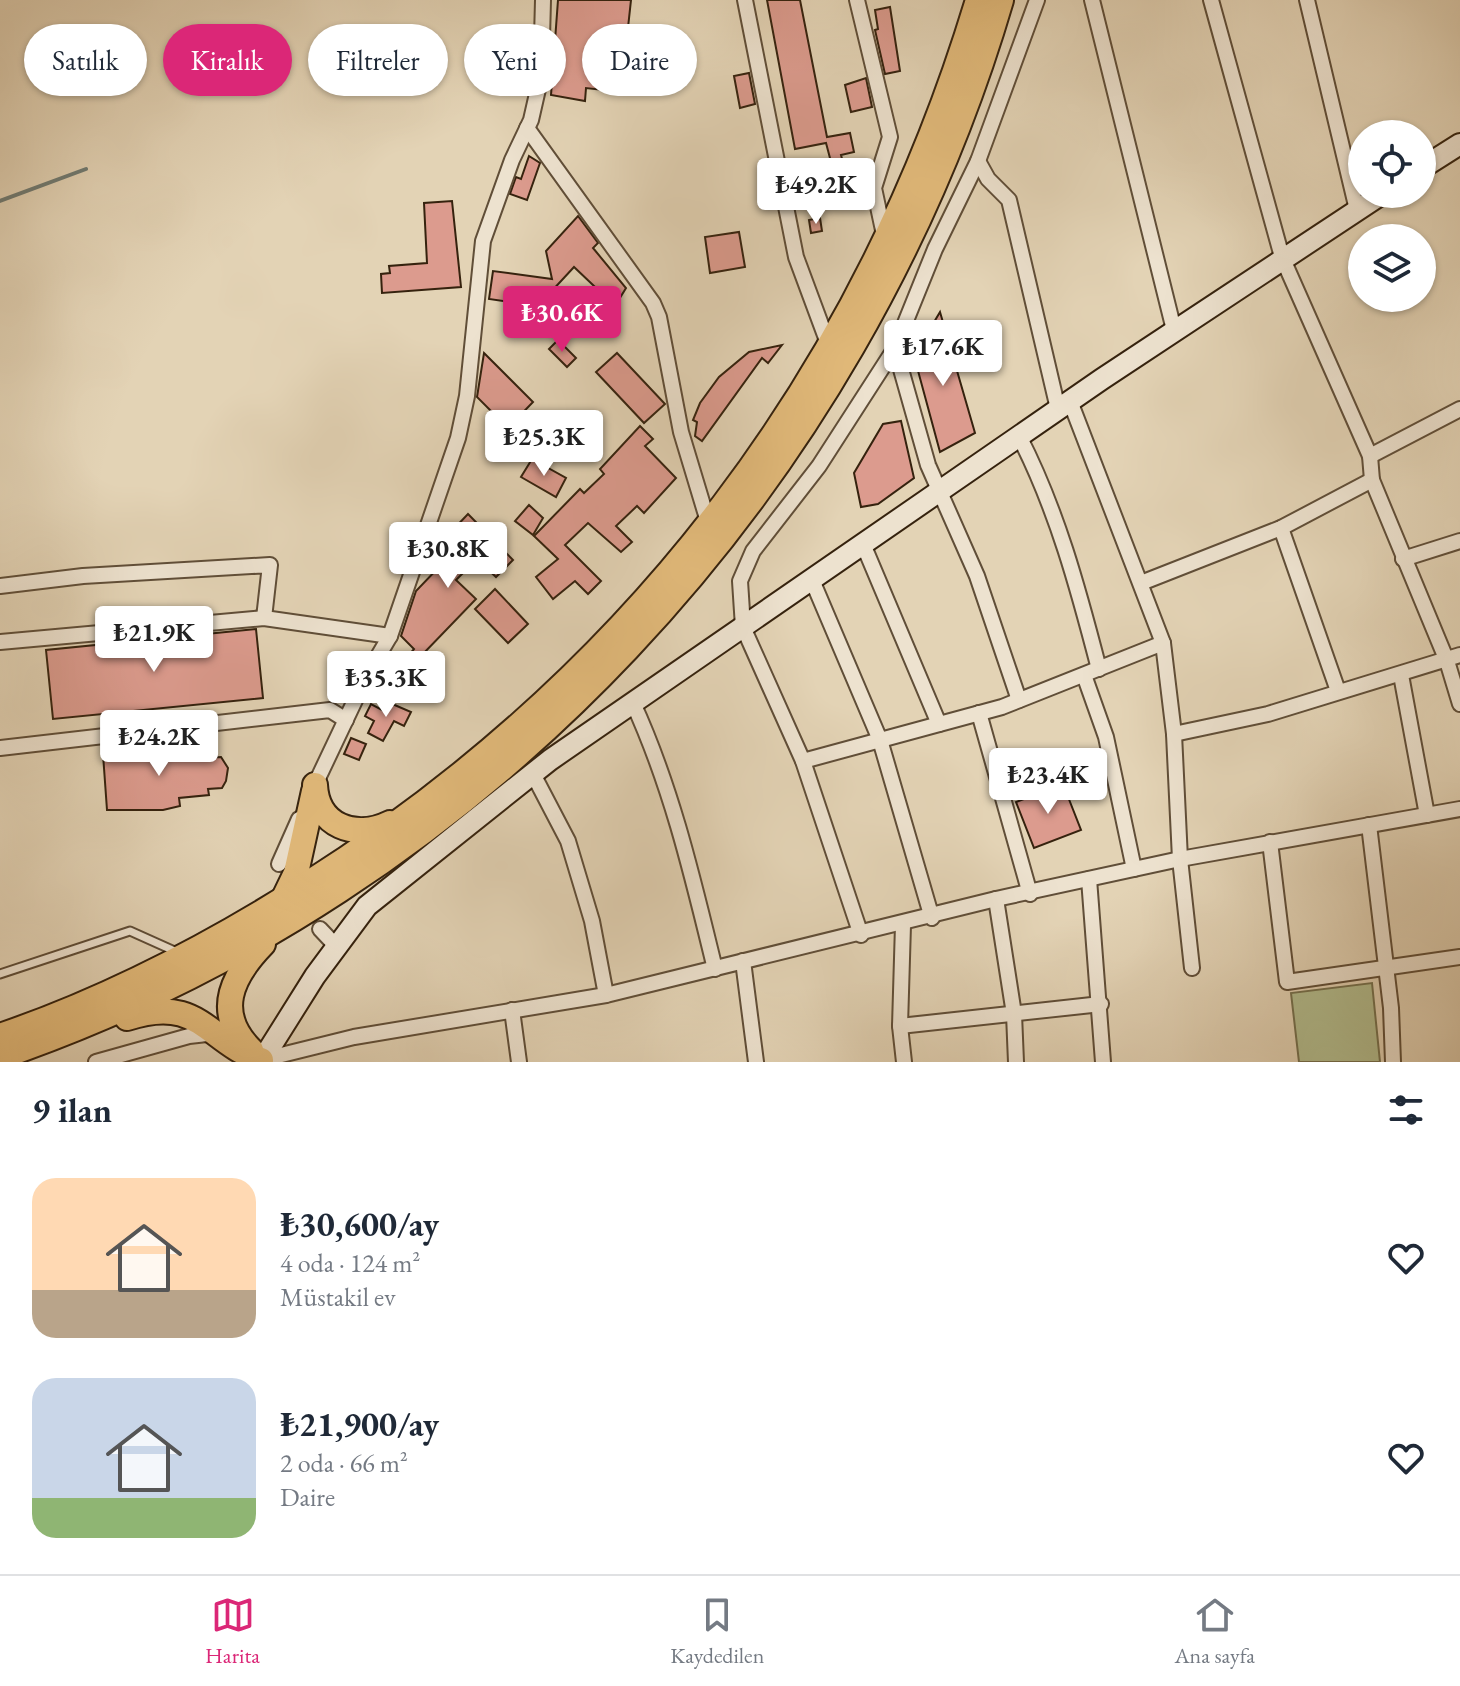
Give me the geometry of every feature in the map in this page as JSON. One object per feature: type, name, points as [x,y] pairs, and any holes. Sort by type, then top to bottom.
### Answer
[{"type":"highway","points":[[3,1049],[185,956],[283,899],[414,810],[504,739],[584,668],[709,525],[780,428],[829,346],[885,241],[942,109],[978,0]]},
{"type":"highway","points":[[3,1049],[106,1016],[275,931],[400,849],[491,780],[635,644],[718,547],[813,414],[891,276],[944,162],[1001,0]]},
{"type":"highway","points":[[315,785],[317,805],[330,821],[341,828],[384,826],[414,810]]},
{"type":"highway","points":[[283,899],[296,873],[315,785]]},
{"type":"highway","points":[[261,1061],[238,1037],[230,1014],[231,991],[241,967],[275,931]]},
{"type":"highway","points":[[3,1049],[156,1011],[182,1015],[219,1033],[243,1054],[261,1061]]},
{"type":"main road","points":[[1436,159],[1460,144]]},
{"type":"main road","points":[[261,1061],[367,906],[533,774],[1064,405],[1282,257],[1360,208]]},
{"type":"street","points":[[279,864],[346,720],[390,636],[458,438],[467,396],[483,241],[527,128],[541,76],[543,0]]},
{"type":"street","points":[[745,0],[796,257],[829,346]]},
{"type":"street","points":[[857,0],[890,137],[874,188],[885,241]]},
{"type":"street","points":[[861,935],[803,761],[743,627],[740,581],[753,551],[819,466],[895,348],[935,249],[978,161],[1037,0]]},
{"type":"street","points":[[1092,0],[1174,330]]},
{"type":"street","points":[[1211,0],[1282,257],[1370,456],[1372,480],[1403,559],[1454,658],[1460,704]]},
{"type":"street","points":[[1307,0],[1357,210]]},
{"type":"street","points":[[527,128],[653,303],[659,317],[681,432],[709,525]]},
{"type":"street","points":[[978,161],[988,179],[1009,200],[1064,405],[1141,583],[1163,643],[1174,734],[1180,859],[1192,968]]},
{"type":"street","points":[[895,348],[928,465],[977,576],[1019,700]]},
{"type":"street","points":[[1370,456],[1460,409]]},
{"type":"street","points":[[1019,436],[1043,482],[1068,553],[1099,669]]},
{"type":"street","points":[[1141,583],[1281,528],[1372,480]]},
{"type":"street","points":[[1281,528],[1338,691]]},
{"type":"street","points":[[1403,559],[1460,541]]},
{"type":"street","points":[[863,544],[939,724]]},
{"type":"street","points":[[0,586],[83,576],[270,565],[264,618]]},
{"type":"street","points":[[812,580],[880,740],[932,918]]},
{"type":"street","points":[[0,642],[264,618],[390,636]]},
{"type":"street","points":[[803,761],[1019,700],[1163,643]]},
{"type":"street","points":[[1174,734],[1268,714],[1454,658]]},
{"type":"street","points":[[1084,675],[1106,737],[1134,869]]},
{"type":"street","points":[[1401,675],[1427,815]]},
{"type":"street","points":[[633,703],[653,745],[684,842],[715,969]]},
{"type":"street","points":[[0,748],[330,710],[346,720]]},
{"type":"street","points":[[979,713],[1030,894]]},
{"type":"street","points":[[533,774],[568,841],[592,921],[606,995]]},
{"type":"street","points":[[261,1061],[354,1037],[606,995],[932,918],[996,899],[1180,859],[1460,809]]},
{"type":"street","points":[[1369,825],[1386,967],[1393,1062]]},
{"type":"street","points":[[1270,842],[1287,982],[1460,957]]},
{"type":"street","points":[[1089,879],[1101,1004],[1103,1062]]},
{"type":"street","points":[[996,899],[1014,1014],[1016,1062]]},
{"type":"street","points":[[901,1062],[903,925]]},
{"type":"street","points":[[320,929],[337,947]]},
{"type":"street","points":[[743,961],[756,1062]]},
{"type":"street","points":[[900,1026],[1101,1004]]},
{"type":"street","points":[[512,1010],[519,1062]]},
{"type":"street","points":[[96,1062],[174,1040],[219,1033]]},
{"type":"lane","points":[[0,974],[130,931],[185,956]]},
{"type":"green space","points":[[1372,983],[1380,1062],[1299,1062],[1291,993]]},
{"type":"building","points":[[558,0],[631,0],[628,24],[582,24],[582,96],[585,96],[585,101],[557,96],[566,96],[566,24],[556,24]]},
{"type":"building","points":[[767,0],[800,0],[827,137],[850,133],[854,152],[841,155],[846,174],[835,177],[826,143],[795,149]]},
{"type":"building","points":[[890,7],[900,71],[885,74],[875,30],[878,29],[875,10]]},
{"type":"building","points":[[749,73],[755,104],[740,108],[734,76]]},
{"type":"building","points":[[866,78],[872,107],[851,112],[845,85]]},
{"type":"building","points":[[529,156],[540,163],[527,200],[510,194],[516,177],[521,179]]},
{"type":"building","points":[[452,201],[461,287],[382,293],[381,274],[390,273],[389,266],[427,263],[424,203]]},
{"type":"building","points":[[578,216],[598,243],[593,248],[626,288],[615,306],[574,267],[538,306],[489,299],[493,271],[552,279],[546,251]]},
{"type":"building","points":[[820,218],[822,231],[811,233],[809,220]]},
{"type":"building","points":[[739,232],[745,267],[710,273],[705,237]]},
{"type":"building","points":[[940,312],[975,433],[940,452],[914,356]]},
{"type":"building","points":[[558,340],[576,358],[567,367],[549,349]]},
{"type":"building","points":[[782,345],[768,363],[762,358],[702,441],[695,436],[697,422],[693,420],[700,403],[719,377],[749,352]]},
{"type":"building","points":[[484,353],[533,402],[508,428],[477,397]]},
{"type":"building","points":[[617,353],[665,404],[644,423],[596,372]]},
{"type":"building","points":[[901,421],[914,478],[878,504],[861,507],[854,473],[883,424]]},
{"type":"building","points":[[640,426],[653,439],[645,446],[676,478],[644,513],[637,506],[616,526],[632,542],[621,552],[588,523],[565,545],[601,581],[588,594],[575,581],[553,599],[536,577],[558,559],[534,536],[580,489],[584,493],[604,474],[600,469]]},
{"type":"building","points":[[532,459],[566,478],[556,497],[521,477]]},
{"type":"building","points":[[529,505],[543,518],[533,535],[515,521]]},
{"type":"building","points":[[468,514],[513,560],[496,577],[477,559],[456,580],[476,599],[421,656],[435,670],[428,679],[408,668],[402,675],[397,670],[414,649],[401,636],[416,591],[441,565],[430,554]]},
{"type":"building","points":[[495,589],[528,624],[508,643],[475,609]]},
{"type":"building","points":[[256,629],[263,698],[53,719],[46,650]]},
{"type":"building","points":[[390,703],[411,712],[404,726],[394,721],[383,741],[368,733],[374,721],[365,716],[371,704],[386,712]]},
{"type":"building","points":[[351,738],[366,744],[359,760],[344,754]]},
{"type":"building","points":[[157,745],[173,746],[174,756],[205,753],[205,758],[221,757],[228,768],[222,788],[208,789],[209,795],[179,798],[180,806],[163,810],[107,810],[103,754]]},
{"type":"building","points":[[1063,784],[1081,830],[1034,848],[1016,802]]},
{"type":"waterway","points":[[0,201],[86,169]]}]
